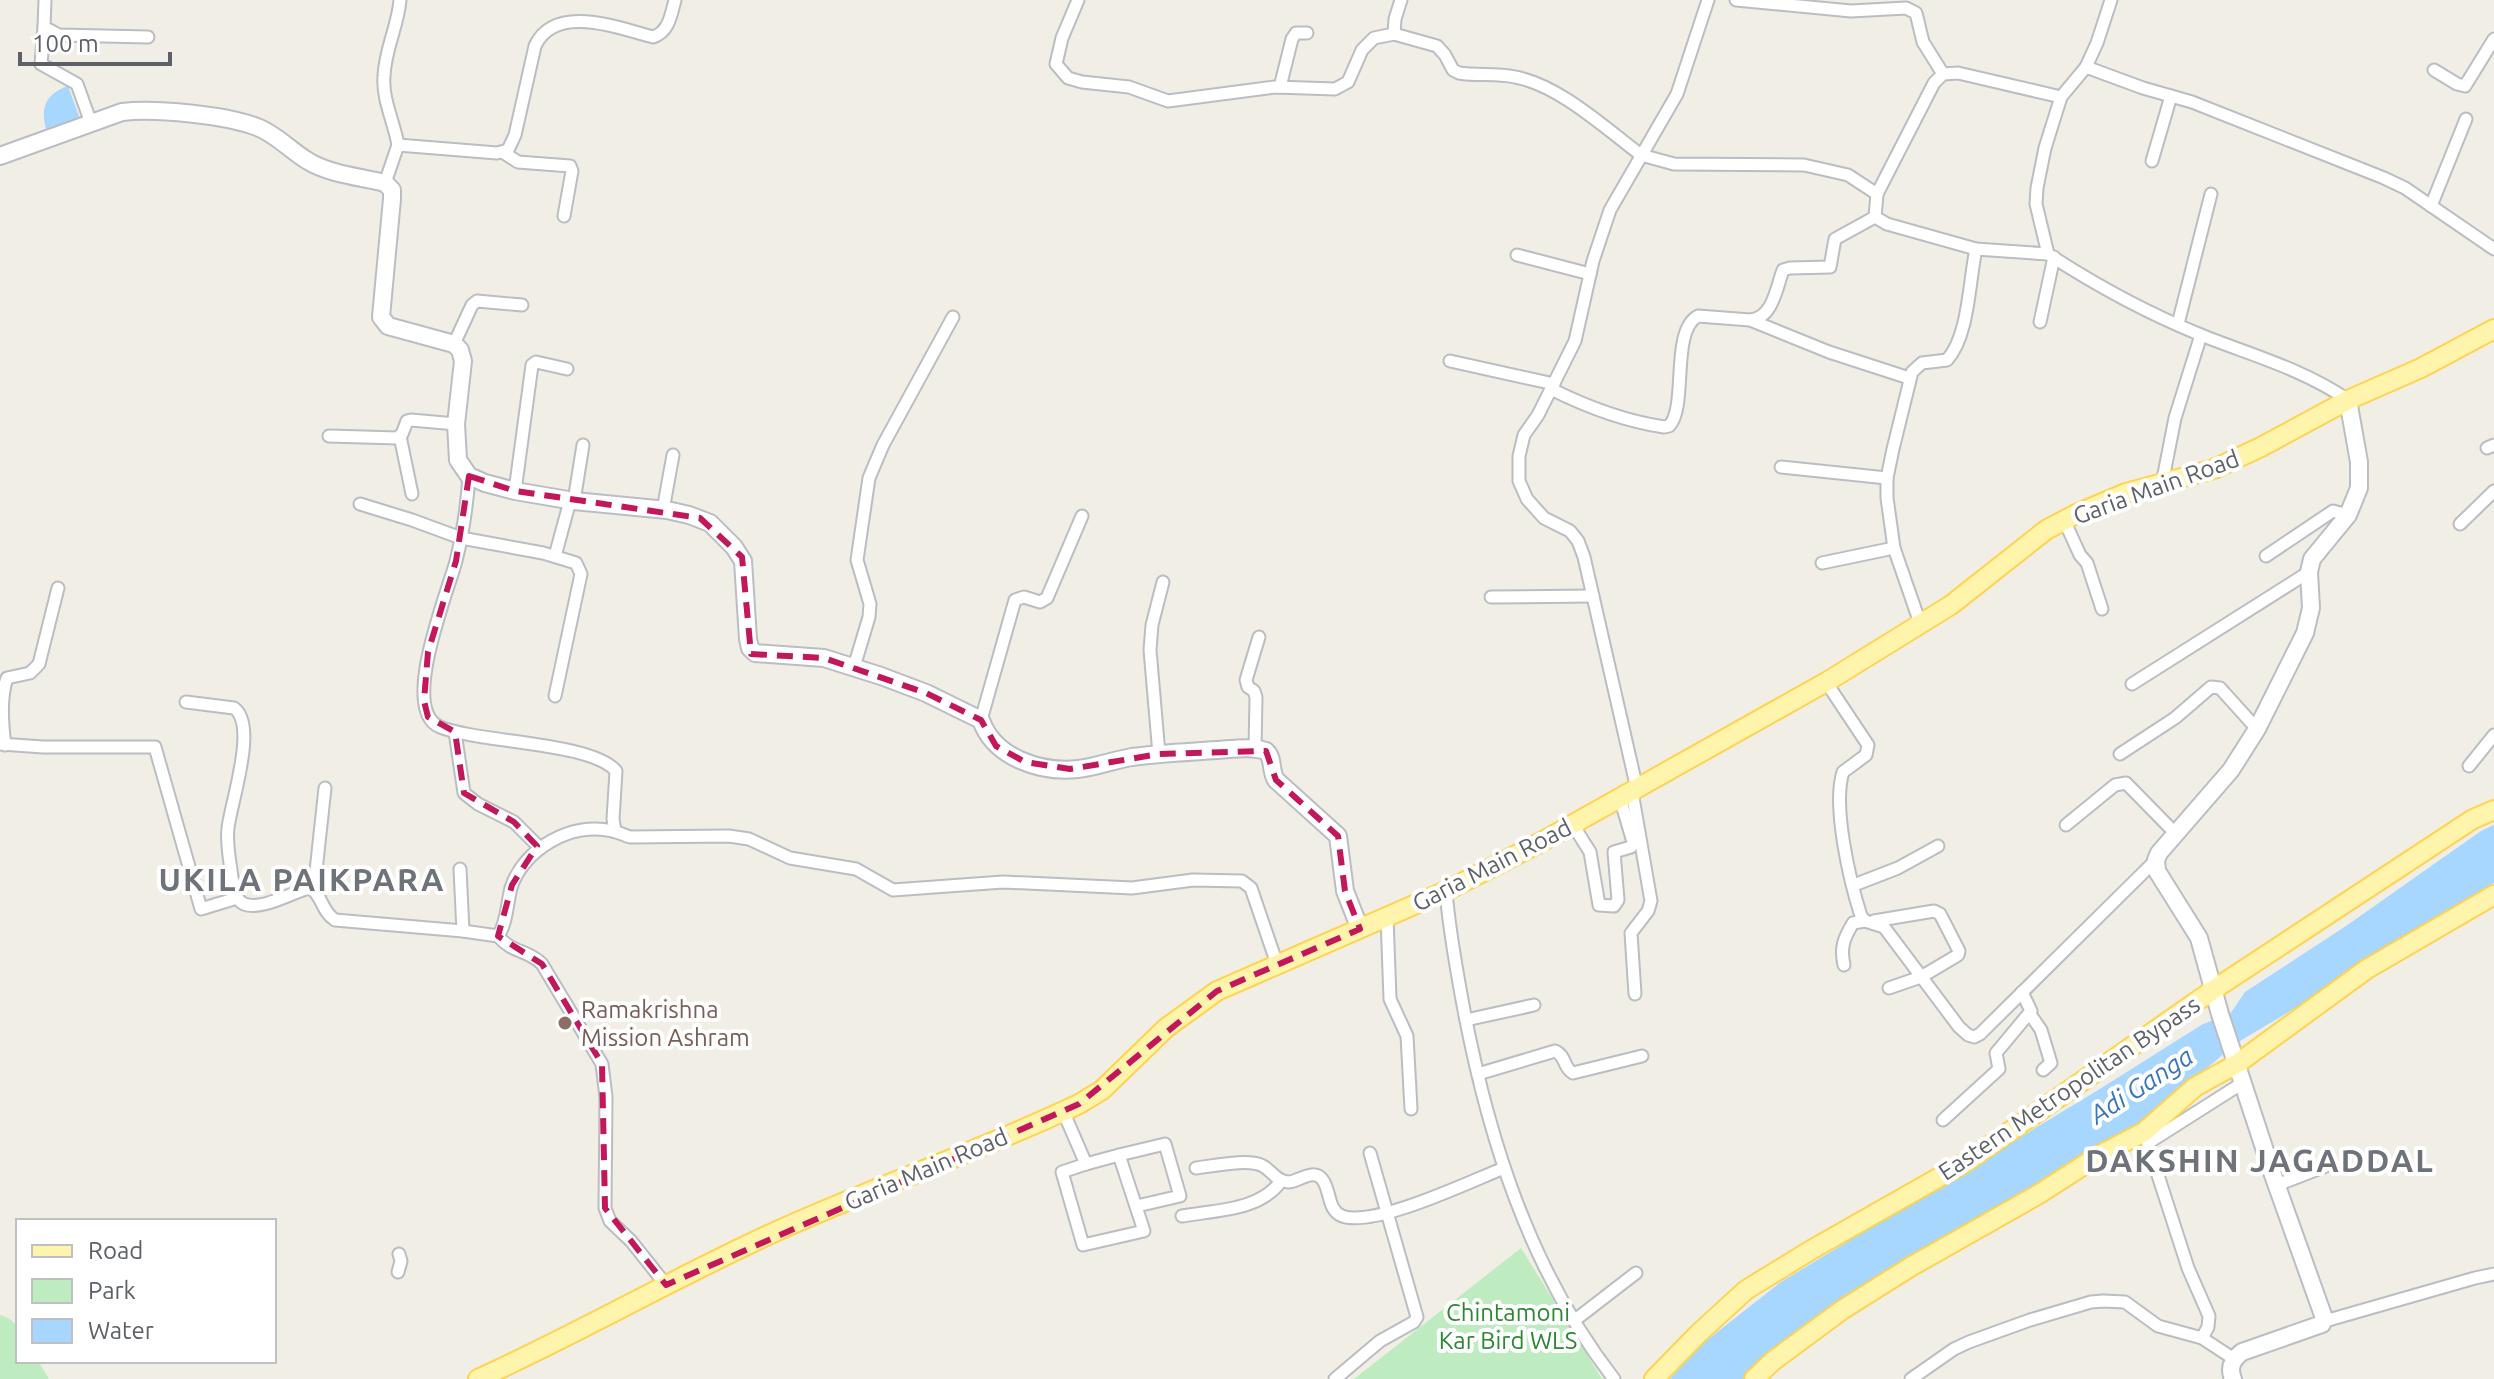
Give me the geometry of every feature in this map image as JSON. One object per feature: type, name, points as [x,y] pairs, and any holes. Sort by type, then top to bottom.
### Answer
[{"type":"main road","name":"Garia Main Road","points":[[478,1379],[779,1230],[1063,1111],[1102,1090],[1166,1028],[1217,991],[1446,891],[1573,825],[1826,682],[1965,595],[2016,553],[2064,520],[2101,501],[2214,469],[2494,329]]},
{"type":"main road","name":"Eastern Metropolitan Bypass","points":[[1654,1379],[1746,1290],[1966,1162],[2213,990],[2473,819],[2494,810]]},
{"type":"main road","points":[[1754,1379],[1773,1361],[1842,1310],[1912,1266],[2039,1194],[2098,1156],[2146,1137],[2195,1087],[2235,1055],[2367,969],[2494,895]]},
{"type":"street","points":[[45,0],[41,64],[77,84],[91,123]]},
{"type":"street","points":[[385,183],[398,145],[383,79],[387,47],[400,0]]},
{"type":"street","points":[[504,153],[513,143],[540,35],[563,24],[588,22],[653,37],[666,28],[675,0]]},
{"type":"street","points":[[1078,0],[1056,64],[1068,78],[1082,82],[1129,87],[1168,101],[1280,87],[1341,87],[1348,82],[1362,50],[1374,38],[1394,34],[1437,46],[1453,70],[1459,73],[1502,75],[1532,81],[1560,95],[1641,155],[1674,164],[1804,165],[1848,175],[1877,194]]},
{"type":"street","points":[[1394,34],[1401,0]]},
{"type":"street","points":[[1635,994],[1631,933],[1648,911],[1651,901],[1593,596],[1578,541],[1570,531],[1544,518],[1527,499],[1519,481],[1519,456],[1524,435],[1575,341],[1597,245],[1610,210],[1677,94],[1708,0]]},
{"type":"street","points":[[1736,0],[1851,11],[1911,9],[1916,13],[1923,42],[1943,74]]},
{"type":"street","points":[[2040,322],[2051,256],[2036,204],[2045,148],[2061,97],[2092,56],[2111,0]]},
{"type":"street","points":[[44,27],[59,35],[148,37]]},
{"type":"street","points":[[1280,87],[1292,39],[1296,33],[1307,33]]},
{"type":"street","points":[[2434,70],[2465,86],[2494,39]]},
{"type":"street","points":[[2086,67],[2192,102],[2384,178],[2405,188],[2494,249]]},
{"type":"street","points":[[1875,217],[1877,194],[1934,83],[1943,74],[1958,73],[2061,97]]},
{"type":"street","points":[[2152,161],[2171,96]]},
{"type":"street","points":[[0,156],[122,112],[142,109],[246,124],[259,128],[321,167],[385,183],[392,190],[392,199],[381,317],[388,326],[454,344],[460,350],[463,361],[456,424],[458,460],[469,476],[515,491],[572,501],[663,510],[710,523],[742,557],[748,639],[755,653],[824,658],[926,693],[981,720]]},
{"type":"street","points":[[2431,206],[2466,119]]},
{"type":"street","points":[[398,145],[504,153],[518,162],[570,166],[572,171],[564,216]]},
{"type":"street","points":[[2178,324],[2211,194]]},
{"type":"street","points":[[1826,682],[1868,745],[1866,755],[1846,768],[1841,778],[1841,817],[1858,905],[1867,921],[1884,927],[1959,1027],[1974,1037],[2156,860],[2231,770],[2257,729],[2309,620],[2309,572],[2316,553],[2348,515],[2359,488],[2359,462],[2348,400],[2312,377],[2201,335],[2101,288],[2051,256],[1976,249],[1887,224],[1875,217]]},
{"type":"street","points":[[1750,320],[1764,316],[1769,309],[1783,270],[1830,267],[1835,239],[1875,217]]},
{"type":"street","points":[[1920,623],[1894,548],[1887,478],[1909,378],[1922,363],[1947,360],[1951,356],[1966,313],[1976,249]]},
{"type":"street","points":[[1517,255],[1590,274]]},
{"type":"street","points":[[454,344],[472,305],[477,301],[522,305]]},
{"type":"street","points":[[1450,361],[1552,386],[1581,403],[1656,426],[1669,426],[1677,413],[1680,364],[1689,323],[1698,316],[1750,320],[1829,352],[1909,378]]},
{"type":"street","points":[[854,667],[869,617],[870,604],[857,560],[869,478],[876,459],[953,317]]},
{"type":"street","points":[[2162,484],[2175,418],[2201,335]]},
{"type":"street","points":[[515,491],[532,365],[536,362],[567,369]]},
{"type":"street","points":[[412,494],[400,436],[405,424],[411,420],[456,424]]},
{"type":"street","points":[[329,436],[400,436]]},
{"type":"street","points":[[555,556],[572,501],[583,445]]},
{"type":"street","points":[[663,510],[673,455]]},
{"type":"street","points":[[1781,467],[1887,478]]},
{"type":"street","points":[[469,476],[461,538],[428,652],[424,677],[428,717],[436,726],[455,732],[563,750],[596,758],[612,766],[616,771],[615,831]]},
{"type":"street","points":[[2460,524],[2494,491]]},
{"type":"street","points":[[360,504],[461,538],[576,563],[581,574],[555,696]]},
{"type":"street","points":[[2266,556],[2333,511],[2348,515]]},
{"type":"street","points":[[1082,516],[1047,598],[1040,602],[1024,597],[1015,600],[981,720],[985,732],[996,746],[1010,756],[1049,768],[1079,769],[1159,754],[1266,751],[1270,754],[1276,780],[1338,836],[1345,891],[1360,929]]},
{"type":"street","points":[[2064,520],[2087,563],[2102,609]]},
{"type":"street","points":[[1822,563],[1894,548]]},
{"type":"street","points":[[2132,684],[2309,572]]},
{"type":"street","points":[[1159,754],[1150,650],[1152,625],[1163,582]]},
{"type":"street","points":[[58,588],[39,664],[30,673],[7,678],[2,687],[2,744],[155,747],[201,909],[237,898]]},
{"type":"street","points":[[1491,597],[1593,596]]},
{"type":"street","points":[[1255,749],[1256,697],[1246,684],[1259,637]]},
{"type":"street","points":[[2120,754],[2175,718],[2211,687],[2220,688],[2257,729]]},
{"type":"street","points":[[186,702],[234,708],[243,719],[240,767],[228,830],[237,898],[241,903],[256,905],[304,889],[314,889]]},
{"type":"street","points":[[455,732],[464,793],[478,804],[514,822],[540,848]]},
{"type":"street","points":[[2469,766],[2494,735]]},
{"type":"street","points":[[2066,825],[2115,785],[2126,783],[2176,834]]},
{"type":"street","points":[[325,788],[314,889],[321,906],[335,920],[498,936],[510,949],[535,957],[542,964],[602,1064],[606,1087],[605,1208],[610,1221],[631,1241],[666,1285]]},
{"type":"street","points":[[1573,825],[1590,852],[1599,905],[1614,906],[1618,900],[1614,852],[1631,847],[1633,842],[1629,793]]},
{"type":"street","points":[[498,936],[512,885],[529,857],[571,833],[615,831],[630,837],[729,836],[749,839],[790,858],[856,869],[893,890],[981,882],[1120,888],[1193,880],[1242,881],[1251,888],[1277,964]]},
{"type":"street","points":[[1854,885],[1898,868],[1938,846]]},
{"type":"street","points":[[2156,860],[2157,871],[2165,886],[2199,938],[2220,1014],[2325,1321]]},
{"type":"street","points":[[460,869],[463,931]]},
{"type":"street","points":[[1446,891],[1449,928],[1466,1020],[1491,1131],[1536,1253],[1614,1379]]},
{"type":"street","points":[[1844,965],[1841,949],[1853,923],[1934,911],[1940,914],[1959,951],[1958,955],[1921,977],[1889,988]]},
{"type":"street","points":[[1387,917],[1390,999],[1407,1036],[1411,1109]]},
{"type":"street","points":[[1943,1120],[1999,1069],[1996,1053],[2030,1014],[2031,1008],[2022,992]]},
{"type":"street","points":[[1466,1020],[1534,1005]]},
{"type":"street","points":[[2030,1014],[2041,1030],[2051,1063],[2043,1070]]},
{"type":"street","points":[[1478,1074],[1555,1051],[1562,1055],[1568,1070],[1573,1073],[1642,1056]]},
{"type":"street","points":[[2202,1338],[2209,1316],[2188,1268],[2146,1137],[2244,1082]]},
{"type":"street","points":[[1063,1111],[1086,1164]]},
{"type":"street","points":[[1119,1155],[1144,1231],[1084,1246],[1062,1172],[1086,1164],[1119,1155],[1163,1144],[1180,1196],[1137,1206]]},
{"type":"street","points":[[1335,1379],[1380,1341],[1416,1319],[1417,1311],[1370,1153]]},
{"type":"street","points":[[1196,1168],[1252,1162],[1264,1166],[1281,1181],[1292,1182],[1316,1175],[1322,1179],[1335,1211],[1344,1217],[1388,1215],[1504,1168]]},
{"type":"street","points":[[2277,1185],[2326,1166]]},
{"type":"street","points":[[1182,1216],[1251,1203],[1274,1191],[1281,1181]]},
{"type":"street","points":[[398,1272],[399,1254]]},
{"type":"street","points":[[1575,1320],[1636,1273]]},
{"type":"street","points":[[2233,1379],[2234,1359],[2242,1352],[2325,1321],[2494,1274]]},
{"type":"street","points":[[1911,1379],[1969,1342],[2091,1302],[2125,1302],[2158,1326],[2202,1338],[2234,1359]]},
{"type":"highlighted area","points":[[469,476],[515,491],[700,518],[742,557],[751,654],[824,658],[926,693],[981,720],[996,746],[1025,762],[1070,769],[1159,754],[1266,751],[1276,780],[1338,836],[1345,891],[1360,929],[1217,991],[1079,1104],[666,1285],[605,1208],[602,1064],[542,964],[498,936],[512,885],[537,846],[514,822],[464,793],[455,732],[428,717],[424,701],[428,652],[456,561]]},
{"type":"green space","name":"Chintamoni Kar Bird WLS","points":[[1521,1248],[1602,1379],[1354,1379]]},
{"type":"green space","points":[[0,1315],[16,1326],[16,1363],[39,1363],[49,1379],[0,1379]]},
{"type":"water","points":[[68,86],[80,119],[46,129],[46,102],[54,93]]},
{"type":"water","name":"Adi Ganga","points":[[2494,825],[2494,883],[2354,973],[2235,1044],[2154,1114],[2025,1194],[1853,1294],[1743,1379],[1670,1379],[1697,1348],[1781,1282],[2203,1024],[2230,1014],[2245,992]]},
{"type":"place","name":"Ramakrishna Mission Ashram","points":[[565,1023]]},
{"type":"district","name":"UKILA PAIKPARA","points":[[302,879]]},
{"type":"district","name":"DAKSHIN JAGADDAL","points":[[2260,1160]]}]
